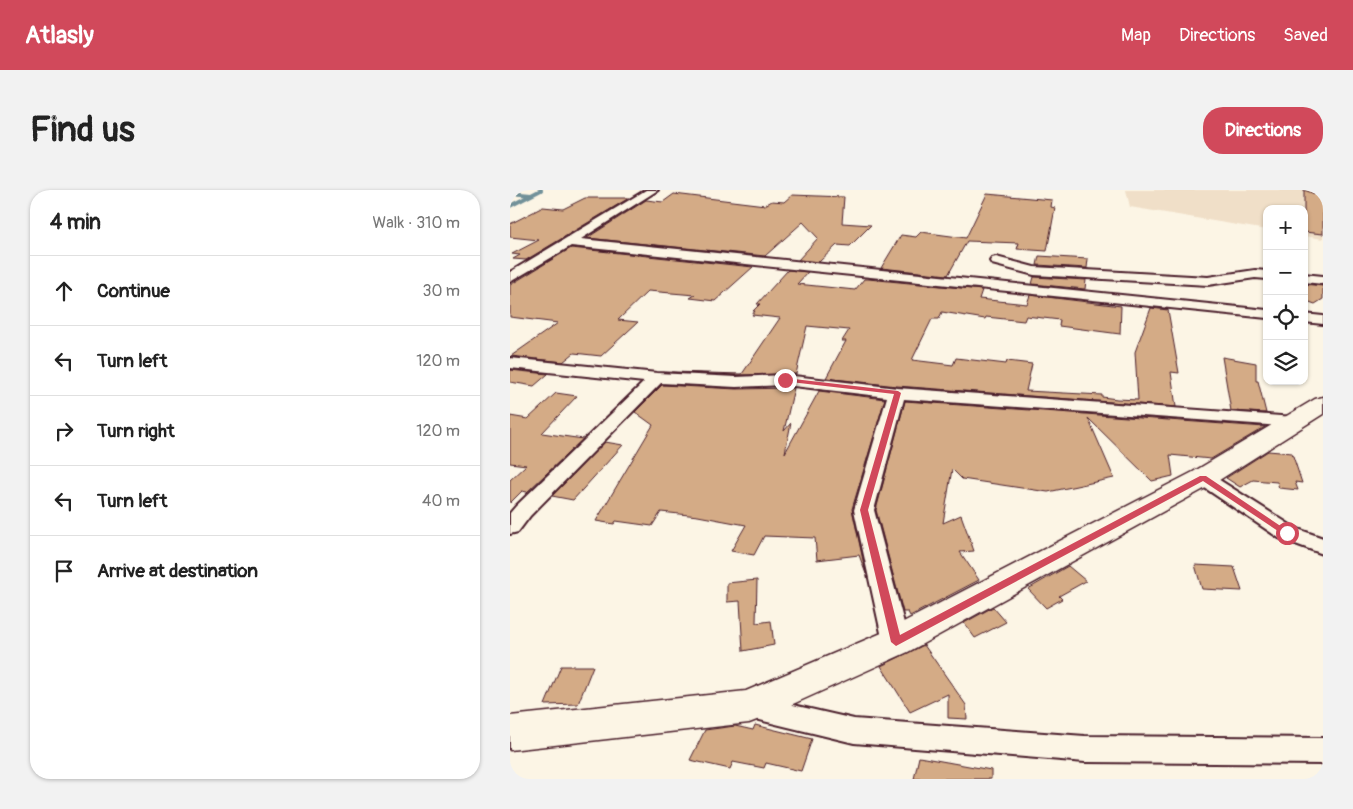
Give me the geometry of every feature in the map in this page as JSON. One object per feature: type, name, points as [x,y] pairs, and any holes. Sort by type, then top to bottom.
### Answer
[{"type":"street","points":[[510,278],[653,190]]},
{"type":"street","points":[[570,242],[1263,314]]},
{"type":"street","points":[[996,261],[1034,271],[1208,281],[1255,274],[1263,275]]},
{"type":"street","points":[[1308,278],[1323,280]]},
{"type":"street","points":[[1308,318],[1323,320]]},
{"type":"street","points":[[510,363],[657,378],[736,382],[785,380],[898,393],[1294,422]]},
{"type":"street","points":[[510,527],[657,378]]},
{"type":"street","points":[[896,642],[864,510],[898,393]]},
{"type":"street","points":[[510,733],[749,706],[896,642],[1203,478],[1323,404]]},
{"type":"street","points":[[1203,478],[1287,533],[1323,546]]},
{"type":"street","points":[[749,706],[854,731],[1085,749],[1323,751]]},
{"type":"shaded area","points":[[1126,190],[1323,190],[1323,239],[1308,237],[1308,205],[1263,205],[1263,229],[1130,207]]},
{"type":"building","points":[[1304,190],[1323,197],[1323,234],[1308,232],[1308,205],[1304,205]]},
{"type":"building","points":[[674,194],[765,205],[772,201],[784,202],[792,195],[844,197],[842,223],[871,225],[850,246],[837,245],[819,262],[798,260],[818,238],[803,222],[765,256],[587,238],[646,200],[663,202]]},
{"type":"building","points":[[987,194],[1052,200],[1051,207],[1055,208],[1047,251],[1017,249],[1019,243],[967,241],[948,275],[881,268],[901,235],[916,237],[921,232],[966,238]]},
{"type":"building","points":[[585,198],[629,198],[526,260],[513,259],[520,255],[512,254],[539,240],[510,237],[510,224],[543,207],[563,209]]},
{"type":"building","points":[[571,248],[753,267],[715,301],[690,298],[695,295],[648,291],[618,320],[638,322],[601,356],[574,353],[563,362],[511,356],[558,323],[510,317],[510,285]]},
{"type":"building","points":[[1039,256],[1088,259],[1087,268],[1037,265]]},
{"type":"building","points":[[788,270],[808,272],[797,284],[855,290],[864,279],[868,279],[982,290],[979,299],[1027,304],[1030,295],[1121,306],[1120,334],[1059,326],[1060,320],[1026,316],[1024,321],[986,317],[985,319],[942,312],[939,319],[932,319],[912,360],[953,365],[956,358],[1006,364],[1007,361],[1032,364],[1026,391],[1102,395],[1102,397],[1138,400],[1135,352],[1151,308],[1168,310],[1179,373],[1171,372],[1176,407],[897,386],[826,378],[846,341],[842,341],[849,330],[807,326],[796,374],[736,375],[672,372],[742,374],[780,318],[752,315],[755,311],[753,311],[760,304],[757,304]]},
{"type":"building","points":[[1034,277],[1086,280],[1085,289],[1032,284]]},
{"type":"building","points":[[1308,284],[1323,286],[1323,299],[1315,304],[1308,301]]},
{"type":"building","points":[[1222,357],[1256,363],[1256,381],[1258,381],[1266,413],[1231,411]]},
{"type":"building","points":[[510,370],[548,374],[534,386],[510,382]]},
{"type":"building","points":[[662,385],[736,389],[794,388],[784,431],[791,423],[785,453],[819,391],[885,399],[852,509],[866,574],[859,555],[817,560],[815,538],[764,536],[754,555],[731,551],[746,525],[698,516],[661,512],[652,526],[616,521],[614,524],[596,521],[653,425],[635,412]]},
{"type":"building","points":[[556,393],[577,396],[542,433],[583,439],[527,492],[522,491],[510,503],[510,480],[526,465],[510,463],[510,416],[528,419]]},
{"type":"building","points":[[905,401],[1265,427],[1211,459],[1170,455],[1173,476],[1152,481],[1088,418],[1114,478],[1048,492],[962,479],[952,469],[943,523],[961,515],[974,551],[960,552],[979,580],[910,616],[908,612],[903,612],[876,510]]},
{"type":"building","points":[[605,442],[623,445],[573,500],[552,496]]},
{"type":"building","points":[[1268,451],[1292,453],[1302,483],[1295,482],[1298,490],[1279,488],[1277,482],[1253,480],[1240,487],[1226,478]]},
{"type":"building","points":[[1195,565],[1234,567],[1242,591],[1202,589]]},
{"type":"building","points":[[1068,566],[1086,581],[1059,596],[1062,599],[1046,608],[1028,589]]},
{"type":"building","points":[[757,580],[756,623],[771,621],[774,645],[743,651],[740,601],[727,602],[727,583]]},
{"type":"building","points":[[993,607],[1006,622],[975,638],[964,623]]},
{"type":"building","points":[[924,645],[966,705],[967,719],[948,718],[948,694],[910,712],[881,666]]},
{"type":"building","points":[[561,666],[593,666],[578,704],[545,705]]},
{"type":"building","points":[[755,725],[812,739],[801,771],[766,763],[764,768],[733,762],[730,769],[690,760],[705,730],[735,726],[753,730]]},
{"type":"building","points":[[919,757],[991,770],[991,779],[914,779]]},
{"type":"waterway","points":[[510,206],[541,190]]},
{"type":"waterway","points":[[510,193],[531,195]]},
{"type":"route","points":[[785,380],[898,393],[864,510],[896,642],[1203,478],[1287,533]]}]
